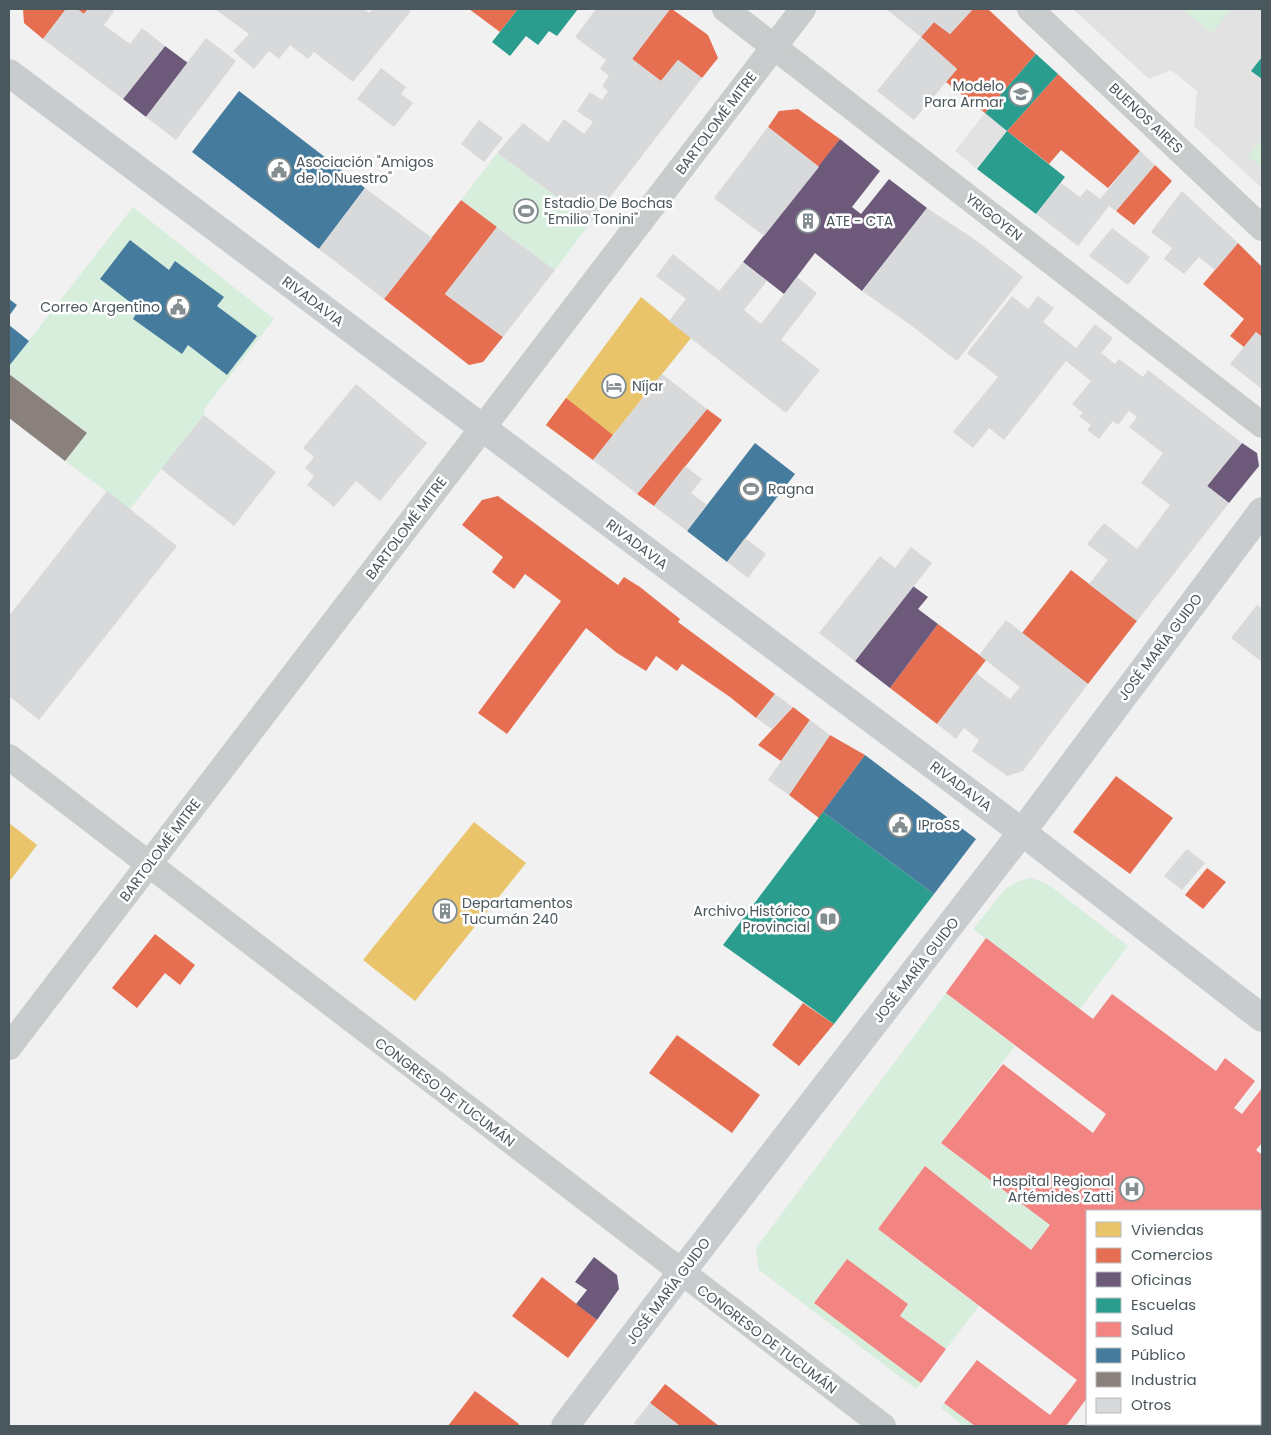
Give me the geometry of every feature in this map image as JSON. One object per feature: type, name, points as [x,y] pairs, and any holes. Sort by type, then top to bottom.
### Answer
[{"type":"main road","name":"RIVADAVIA","points":[[9,73],[1022,832],[1262,1018]]},
{"type":"main road","name":"JOSÉ MARÍA GUIDO","points":[[565,1426],[1022,832],[1262,511]]},
{"type":"street","name":"YRIGOYEN","points":[[725,9],[1262,425]]},
{"type":"street","name":"BARTOLOMÉ MITRE","points":[[9,1047],[803,9]]},
{"type":"street","name":"BUENOS AIRES","points":[[1030,9],[1262,228]]},
{"type":"street","name":"CONGRESO DE TUCUMÁN","points":[[9,758],[883,1426]]},
{"type":"shaded area","points":[[1073,9],[1262,9],[1262,188],[1194,126],[1197,91],[1171,70],[1149,79]]},
{"type":"shaded area","name":"Modelo Para Armar","points":[[1036,54],[1058,74],[1007,131],[977,169],[955,151]]},
{"type":"green space","points":[[1182,9],[1231,9],[1212,33]]},
{"type":"green space","points":[[1262,139],[1262,168],[1248,156]]},
{"type":"green space","name":"Estadio De Bochas \"Emilio Tonini\"","points":[[497,153],[591,222],[555,270],[461,200]]},
{"type":"green space","points":[[133,207],[274,319],[205,408],[204,415],[130,509],[65,461],[87,433],[9,374],[9,366]]},
{"type":"green space","points":[[1032,878],[1049,885],[1128,946],[1079,1010],[973,929],[1006,888],[1019,881]]},
{"type":"green space","points":[[946,993],[1015,1046],[941,1143],[1050,1225],[1031,1250],[925,1166],[878,1229],[979,1306],[946,1349],[900,1316],[908,1304],[847,1260],[814,1303],[921,1383],[916,1389],[759,1270],[756,1248]]},
{"type":"green space","points":[[944,1403],[975,1426],[964,1426],[941,1408]]},
{"type":"green space","points":[[1171,1425],[1209,1425],[1208,1426]]},
{"type":"building: Viviendas","name":"Níjar","points":[[641,297],[691,338],[593,460],[546,425]]},
{"type":"building: Viviendas","name":"Departamentos Tucumán 240","points":[[474,822],[526,863],[415,1001],[363,960]]},
{"type":"building: Viviendas","points":[[9,823],[37,845],[9,882]]},
{"type":"building: Comercios","points":[[23,9],[66,9],[43,39],[24,23]]},
{"type":"building: Comercios","points":[[77,9],[88,9],[84,14]]},
{"type":"building: Comercios","points":[[469,9],[518,9],[500,32]]},
{"type":"building: Comercios","points":[[670,9],[708,35],[718,58],[702,78],[678,60],[661,81],[632,59]]},
{"type":"building: Comercios","points":[[973,9],[988,9],[1036,54],[985,113],[946,82],[957,69],[921,37],[934,22],[950,34]]},
{"type":"building: Comercios","points":[[1058,74],[1140,151],[1108,188],[1061,150],[1049,164],[1007,131]]},
{"type":"building: Comercios","points":[[798,109],[840,139],[819,167],[768,127],[779,111]]},
{"type":"building: Comercios","points":[[1155,165],[1172,181],[1134,225],[1116,211]]},
{"type":"building: Comercios","points":[[461,200],[497,227],[445,294],[503,337],[483,362],[469,365],[384,299]]},
{"type":"building: Comercios","points":[[1238,243],[1262,267],[1262,337],[1256,332],[1244,347],[1230,336],[1244,319],[1203,284]]},
{"type":"building: Comercios","points":[[566,398],[613,435],[593,460],[546,425]]},
{"type":"building: Comercios","points":[[707,409],[722,420],[654,506],[637,494]]},
{"type":"building: Comercios","points":[[498,496],[618,585],[624,577],[640,587],[680,619],[678,622],[775,694],[756,718],[730,697],[682,664],[677,671],[656,656],[646,671],[617,653],[586,628],[507,734],[478,713],[561,601],[525,574],[514,589],[492,572],[503,557],[462,525],[482,500]]},
{"type":"building: Comercios","points":[[1071,570],[1137,621],[1088,684],[1022,633]]},
{"type":"building: Comercios","points":[[938,624],[986,660],[937,724],[890,688]]},
{"type":"building: Comercios","points":[[793,707],[810,720],[781,761],[758,745]]},
{"type":"building: Comercios","points":[[830,735],[865,755],[819,818],[789,795]]},
{"type":"building: Comercios","points":[[1116,776],[1173,818],[1130,874],[1073,832]]},
{"type":"building: Comercios","points":[[1207,868],[1226,882],[1203,909],[1185,895]]},
{"type":"building: Comercios","points":[[155,934],[195,965],[180,985],[165,973],[137,1008],[112,988]]},
{"type":"building: Comercios","points":[[803,1003],[834,1024],[799,1066],[772,1045]]},
{"type":"building: Comercios","points":[[677,1035],[760,1095],[732,1133],[649,1073]]},
{"type":"building: Comercios","points":[[542,1277],[597,1320],[568,1358],[512,1316]]},
{"type":"building: Comercios","points":[[665,1384],[719,1426],[680,1426],[650,1403]]},
{"type":"building: Comercios","points":[[475,1391],[519,1424],[518,1426],[448,1426]]},
{"type":"building: Oficinas","points":[[165,46],[188,63],[146,117],[123,99]]},
{"type":"building: Oficinas","points":[[840,139],[880,171],[852,207],[861,214],[889,179],[927,208],[862,291],[815,253],[784,294],[743,262]]},
{"type":"building: Oficinas","points":[[1242,443],[1257,453],[1259,466],[1229,503],[1207,486]]},
{"type":"building: Oficinas","points":[[913,586],[928,597],[918,609],[938,624],[890,688],[855,661]]},
{"type":"building: Oficinas","points":[[594,1257],[617,1275],[619,1289],[597,1320],[576,1304],[587,1290],[575,1282]]},
{"type":"building: Escuelas","points":[[518,9],[578,9],[557,36],[549,31],[538,45],[526,36],[510,56],[492,42]]},
{"type":"building: Escuelas","name":"Modelo Para Armar","points":[[1036,54],[1058,74],[1007,131],[985,113]]},
{"type":"building: Escuelas","points":[[1262,57],[1262,79],[1251,71]]},
{"type":"building: Escuelas","points":[[1007,131],[1065,177],[1036,214],[977,169]]},
{"type":"building: Escuelas","name":"Archivo Histórico Provincial","points":[[823,812],[934,894],[834,1024],[723,945]]},
{"type":"building: Salud","name":"Hospital Regional Artémides Zatti","points":[[986,938],[1093,1019],[1112,994],[1216,1071],[1225,1058],[1255,1081],[1234,1108],[1242,1114],[1262,1088],[1262,1143],[1256,1150],[1262,1155],[1261,1374],[1261,1210],[1086,1210],[1086,1399],[1066,1426],[975,1426],[944,1403],[977,1360],[1050,1415],[1077,1380],[878,1229],[925,1166],[1031,1250],[1050,1225],[941,1143],[1003,1064],[1093,1133],[1106,1114],[946,993]]},
{"type":"building: Salud","points":[[847,1259],[908,1304],[900,1316],[946,1349],[921,1383],[814,1303]]},
{"type":"building: Salud","points":[[1138,1425],[1171,1425],[1170,1426]]},
{"type":"building: Público","name":"Asociación \"Amigos de lo Nuestro\"","points":[[239,91],[365,188],[319,249],[192,152]]},
{"type":"building: Público","name":"Correo Argentino","points":[[130,240],[169,270],[175,261],[224,297],[217,306],[257,336],[227,375],[188,345],[182,354],[133,319],[139,309],[100,279]]},
{"type":"building: Público","points":[[9,299],[17,305],[9,316]]},
{"type":"building: Público","points":[[9,325],[29,341],[9,366]]},
{"type":"building: Público","name":"Ragna","points":[[755,443],[795,474],[727,562],[687,531]]},
{"type":"building: Público","name":"IProSS","points":[[865,755],[976,839],[934,894],[823,812]]},
{"type":"building: Industria","points":[[9,374],[87,433],[65,461],[9,418]]},
{"type":"building: Otros","points":[[66,9],[77,9],[84,14],[88,9],[111,9],[114,11],[104,25],[130,44],[142,28],[165,46],[123,99],[43,39]]},
{"type":"building: Otros","points":[[215,9],[364,9],[369,13],[373,9],[408,9],[411,11],[353,82],[314,52],[308,59],[290,45],[279,59],[269,51],[254,69],[233,51],[249,34]]},
{"type":"building: Otros","points":[[596,9],[670,9],[632,59],[661,81],[678,60],[702,78],[591,222],[497,153],[523,123],[548,142],[564,119],[584,134],[593,122],[577,111],[590,92],[602,100],[608,91],[602,86],[609,76],[600,69],[606,60],[575,37]]},
{"type":"building: Otros","points":[[886,9],[973,9],[950,34],[934,22],[921,37]]},
{"type":"building: Otros","points":[[921,37],[957,69],[914,120],[877,91]]},
{"type":"building: Otros","points":[[206,38],[236,61],[176,140],[146,117]]},
{"type":"building: Otros","points":[[381,68],[406,87],[401,94],[413,103],[394,127],[357,99]]},
{"type":"building: Otros","points":[[479,120],[503,138],[484,162],[461,144]]},
{"type":"building: Otros","points":[[768,127],[819,167],[764,236],[714,198]]},
{"type":"building: Otros","points":[[1140,151],[1155,165],[1116,211],[1109,206],[1078,246],[1036,214],[1061,183],[1080,197],[1087,189],[1100,199]]},
{"type":"building: Otros","points":[[365,188],[432,238],[384,299],[319,249]]},
{"type":"building: Otros","points":[[1182,191],[1238,243],[1215,270],[1199,257],[1184,274],[1164,259],[1172,248],[1151,232]]},
{"type":"building: Otros","points":[[927,208],[977,241],[1023,277],[957,361],[862,291]]},
{"type":"building: Otros","points":[[497,227],[555,270],[503,337],[445,294]]},
{"type":"building: Otros","points":[[1112,228],[1150,257],[1128,285],[1089,256]]},
{"type":"building: Otros","points":[[673,254],[719,291],[743,262],[767,281],[744,310],[761,324],[797,277],[817,293],[781,340],[820,370],[786,413],[669,321],[686,299],[656,276]]},
{"type":"building: Otros","points":[[1012,296],[1028,309],[1038,296],[1054,308],[1043,322],[1076,348],[1095,324],[1113,338],[1101,353],[1115,364],[1119,359],[1143,377],[1148,370],[1242,443],[1207,486],[1229,503],[1137,621],[1089,584],[1108,560],[1087,544],[1104,523],[1137,549],[1170,505],[1141,483],[1163,453],[1129,427],[1137,417],[1129,411],[1118,425],[1113,421],[1099,439],[1087,430],[1091,425],[1079,416],[1083,413],[1072,404],[1091,381],[1066,361],[1004,440],[989,428],[973,448],[953,432],[998,377],[967,353]]},
{"type":"building: Otros","points":[[1256,332],[1262,337],[1262,389],[1230,364]]},
{"type":"building: Otros","points":[[662,374],[707,409],[637,494],[593,460]]},
{"type":"building: Otros","points":[[356,384],[427,443],[380,501],[356,481],[334,507],[307,485],[314,476],[305,468],[314,457],[303,448]]},
{"type":"building: Otros","points":[[204,415],[276,472],[234,526],[161,469]]},
{"type":"building: Otros","points":[[685,466],[702,479],[691,493],[707,505],[687,531],[654,506]]},
{"type":"building: Otros","points":[[107,491],[177,546],[39,720],[9,696],[9,616]]},
{"type":"building: Otros","points":[[745,538],[766,554],[748,578],[727,562]]},
{"type":"building: Otros","points":[[911,547],[932,563],[855,661],[819,633],[880,556],[895,568]]},
{"type":"building: Otros","points":[[1257,605],[1262,609],[1262,662],[1231,638]]},
{"type":"building: Otros","points":[[1006,620],[1088,684],[1023,771],[1007,776],[972,751],[979,740],[964,728],[956,739],[937,724],[976,673],[1010,699],[1020,687],[979,655]]},
{"type":"building: Otros","points":[[775,694],[793,707],[772,729],[756,718]]},
{"type":"building: Otros","points":[[810,720],[830,735],[789,795],[768,780]]},
{"type":"building: Otros","points":[[1187,849],[1205,863],[1182,890],[1164,876]]},
{"type":"building: Otros","points":[[650,1403],[680,1426],[638,1426],[634,1423]]},
{"type":"place","name":"Modelo Para Armar","points":[[1021,94]]},
{"type":"place","name":"Asociación \"Amigos de lo Nuestro\"","points":[[279,170]]},
{"type":"place","name":"Estadio De Bochas \"Emilio Tonini\"","points":[[526,211]]},
{"type":"place","name":"ATE - CTA","points":[[808,221]]},
{"type":"place","name":"Correo Argentino","points":[[178,307]]},
{"type":"place","name":"Níjar","points":[[614,386]]},
{"type":"place","name":"Ragna","points":[[751,489]]},
{"type":"place","name":"IProSS","points":[[900,825]]},
{"type":"place","name":"Departamentos Tucumán 240","points":[[445,911]]},
{"type":"place","name":"Archivo Histórico Provincial","points":[[828,919]]},
{"type":"place","name":"Hospital Regional Artémides Zatti","points":[[1132,1189]]}]
